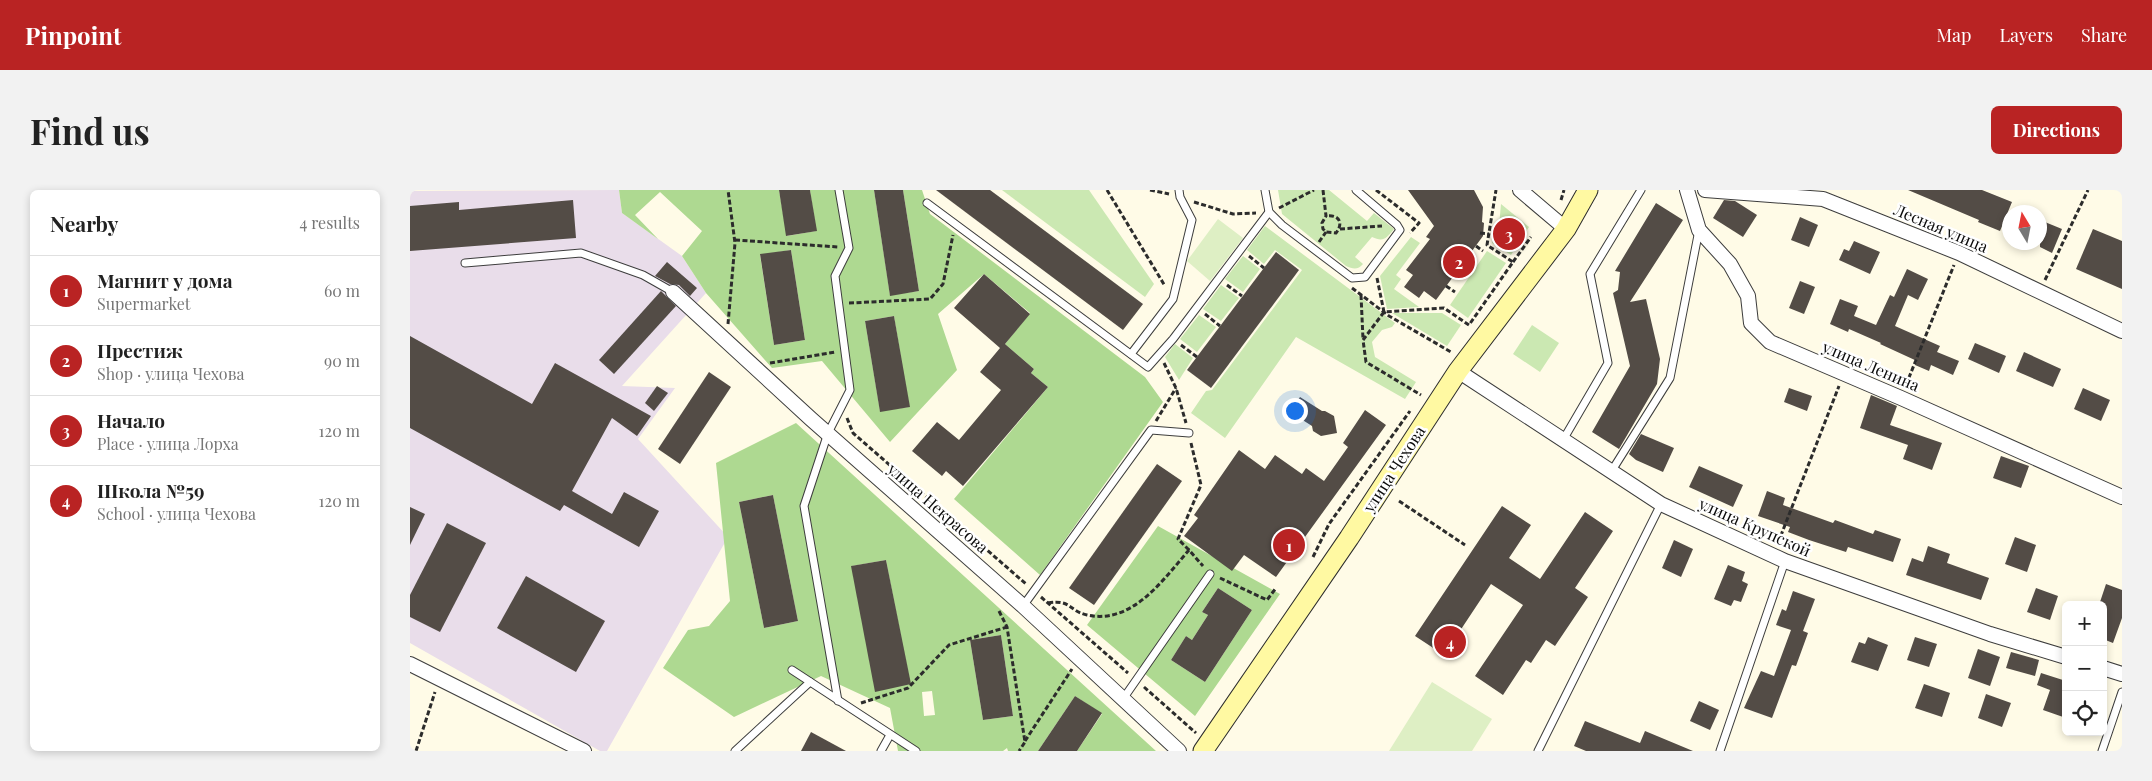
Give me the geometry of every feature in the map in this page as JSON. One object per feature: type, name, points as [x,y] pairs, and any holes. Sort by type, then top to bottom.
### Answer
[{"type":"main road","name":"улица Чехова","points":[[1201,744],[1349,538],[1452,365],[1566,228],[1588,190]]},
{"type":"street","points":[[1520,190],[1566,228]]},
{"type":"street","name":"улица Ленина","points":[[1687,190],[1699,230],[1730,264],[1748,296],[1751,323],[1770,342],[1901,398],[2122,497]]},
{"type":"street","name":"Лесная улица","points":[[1705,190],[1823,199],[1959,253],[2122,331]]},
{"type":"street","name":"улица Некрасова","points":[[673,292],[726,342],[1023,606],[1180,751]]},
{"type":"street","name":"улица Крупской","points":[[1452,365],[1661,504],[1779,559],[1990,634],[2062,656]]},
{"type":"street","points":[[410,664],[584,751]]},
{"type":"street","points":[[2107,669],[2122,674]]},
{"type":"lane","points":[[838,700],[804,506],[828,433],[850,390],[835,276],[849,248],[839,190]]},
{"type":"lane","points":[[1265,190],[1269,212],[1282,225],[1352,278],[1364,276],[1400,230],[1398,225],[1356,190]]},
{"type":"lane","points":[[1563,440],[1608,363],[1590,274],[1641,190]]},
{"type":"lane","points":[[1131,354],[1173,300],[1192,220],[1179,194]]},
{"type":"lane","points":[[927,203],[1148,367],[1173,339],[1269,212]]},
{"type":"lane","points":[[1611,472],[1670,378],[1699,230]]},
{"type":"lane","points":[[464,263],[581,253],[643,275],[673,292]]},
{"type":"lane","points":[[1023,606],[1151,430],[1188,433]]},
{"type":"lane","points":[[1538,751],[1661,504]]},
{"type":"lane","points":[[1720,751],[1779,559]]},
{"type":"lane","points":[[1123,699],[1210,574]]},
{"type":"lane","points":[[792,670],[916,751]]},
{"type":"lane","points":[[735,751],[810,682]]},
{"type":"lane","points":[[2102,751],[2122,692]]},
{"type":"lane","points":[[882,751],[890,735]]},
{"type":"path","points":[[726,342],[735,240],[728,190]]},
{"type":"path","points":[[1107,190],[1173,300]]},
{"type":"path","points":[[1150,190],[1179,194],[1233,214],[1269,212],[1314,190]]},
{"type":"path","points":[[1323,190],[1326,216],[1322,223],[1323,229],[1326,232],[1336,233],[1340,229],[1341,223],[1333,215],[1326,216]]},
{"type":"path","points":[[1376,190],[1418,223],[1406,238]]},
{"type":"path","points":[[1496,190],[1487,245],[1513,262]]},
{"type":"path","points":[[2039,292],[2088,190]]},
{"type":"path","points":[[838,303],[930,299],[943,284],[955,224]]},
{"type":"path","points":[[1340,229],[1398,225]]},
{"type":"path","points":[[1480,234],[1489,234]]},
{"type":"path","points":[[1363,340],[1384,312],[1444,308],[1469,325],[1531,237]]},
{"type":"path","points":[[735,240],[849,248]]},
{"type":"path","points":[[1476,246],[1483,251]]},
{"type":"path","points":[[1240,249],[1264,268]]},
{"type":"path","points":[[1901,398],[1959,253]]},
{"type":"path","points":[[1376,276],[1384,312]]},
{"type":"path","points":[[1218,278],[1242,296]]},
{"type":"path","points":[[1346,283],[1384,312],[1451,351],[1452,365]]},
{"type":"path","points":[[1446,286],[1455,292]]},
{"type":"path","points":[[1361,295],[1366,362],[1421,395]]},
{"type":"path","points":[[1196,308],[1220,326]]},
{"type":"path","points":[[1173,339],[1197,357]]},
{"type":"path","points":[[752,365],[845,351]]},
{"type":"path","points":[[1159,354],[1176,388],[1201,485],[1178,539],[1210,574],[1267,600],[1276,588]]},
{"type":"path","points":[[1779,559],[1844,374]]},
{"type":"path","points":[[1151,430],[1176,388]]},
{"type":"path","points":[[1416,402],[1426,388]]},
{"type":"path","points":[[842,407],[853,433],[1136,680],[1201,744]]},
{"type":"path","points":[[1395,432],[1410,410]]},
{"type":"path","points":[[1399,501],[1465,545]]},
{"type":"path","points":[[1048,603],[1060,601],[1085,614],[1105,617],[1130,608],[1154,590],[1189,550]]},
{"type":"path","points":[[999,611],[1007,627],[1025,742]]},
{"type":"path","points":[[848,707],[908,688],[949,645],[1007,627]]},
{"type":"path","points":[[1019,751],[1079,658]]},
{"type":"path","points":[[416,751],[440,679]]},
{"type":"shaded area","points":[[619,190],[622,213],[682,256],[706,293],[622,386],[675,388],[638,439],[728,537],[607,751],[600,751],[410,643],[410,191]]},
{"type":"green space","points":[[619,190],[779,190],[787,236],[816,231],[810,190],[874,190],[890,295],[919,291],[903,190],[922,190],[930,214],[1145,377],[1163,402],[1040,575],[954,499],[1048,387],[1031,373],[1034,369],[1005,344],[1030,313],[984,274],[938,314],[957,370],[890,442],[822,361],[772,368],[706,293],[682,256],[702,231],[660,192],[635,215],[658,239],[622,213]],"holes":[[[791,250],[805,340],[774,345],[760,255]],[[894,316],[909,407],[880,411],[865,321]]]},
{"type":"green space","points":[[1002,190],[1089,190],[1154,284],[1145,297]]},
{"type":"green space","points":[[1278,190],[1329,190],[1367,221],[1374,213],[1394,229],[1384,239],[1372,237],[1355,257],[1363,264],[1361,266],[1353,268],[1346,266],[1282,214]]},
{"type":"green space","points":[[1501,204],[1529,227],[1511,255],[1492,243],[1499,226]]},
{"type":"green space","points":[[1218,219],[1243,238],[1210,281],[1187,261]]},
{"type":"green space","points":[[1265,226],[1395,323],[1392,327],[1382,330],[1372,342],[1375,357],[1416,382],[1405,399],[1296,337],[1225,438],[1191,413],[1206,391],[1212,390],[1302,270],[1275,250],[1264,264],[1247,250]]},
{"type":"green space","points":[[1411,237],[1420,243],[1396,275],[1401,279],[1394,289],[1419,307],[1387,309],[1380,276]]},
{"type":"green space","points":[[1487,251],[1506,263],[1468,318],[1450,305]]},
{"type":"green space","points":[[1243,256],[1260,269],[1243,292],[1225,279]]},
{"type":"green space","points":[[1221,285],[1239,298],[1221,321],[1203,309]]},
{"type":"green space","points":[[1392,313],[1442,313],[1461,325],[1447,346]]},
{"type":"green space","points":[[1199,315],[1216,327],[1197,352],[1180,339]]},
{"type":"green space","points":[[1532,325],[1559,343],[1540,372],[1513,354]]},
{"type":"green space","points":[[1175,344],[1193,358],[1179,380],[1165,357]]},
{"type":"green space","points":[[796,423],[1156,751],[1077,751],[1102,714],[1075,696],[1038,751],[1008,751],[1007,748],[1003,751],[898,751],[890,708],[821,676],[734,717],[663,668],[688,630],[709,626],[730,601],[716,463]],"holes":[[[773,495],[798,621],[764,628],[739,502]],[[886,560],[910,684],[852,566]],[[1001,635],[1013,716],[983,720],[970,640]],[[932,691],[935,715],[924,716],[922,692]]]},
{"type":"green space","points":[[1158,526],[1280,594],[1195,716],[1087,625]],"holes":[[[1218,588],[1252,610],[1205,682],[1171,660],[1186,636],[1192,640],[1208,615],[1202,612]]]},
{"type":"green space","points":[[1432,682],[1492,719],[1472,751],[1389,751]]},
{"type":"building","points":[[779,190],[810,190],[817,231],[786,236]]},
{"type":"building","points":[[874,190],[903,190],[919,291],[890,296]]},
{"type":"building","points":[[936,190],[990,190],[1143,304],[1123,330]]},
{"type":"building","points":[[1408,190],[1474,190],[1483,207],[1483,236],[1436,300],[1424,291],[1419,298],[1404,287],[1413,275],[1406,270],[1430,239],[1426,237],[1434,226]]},
{"type":"building","points":[[1908,190],[1982,190],[2012,202],[2011,205],[2002,205],[2002,226],[2000,231],[1978,222],[1979,220]]},
{"type":"building","points":[[573,200],[576,238],[410,251],[410,206],[459,202],[459,210]]},
{"type":"building","points":[[1724,200],[1735,201],[1757,215],[1743,237],[1713,218]]},
{"type":"building","points":[[1656,203],[1683,220],[1630,302],[1646,299],[1660,359],[1657,384],[1619,449],[1592,432],[1630,366],[1613,293],[1618,290],[1620,272],[1615,271]]},
{"type":"building","points":[[1800,217],[1818,225],[1809,247],[1791,240]]},
{"type":"building","points":[[2047,223],[2062,229],[2052,253],[2046,250]]},
{"type":"building","points":[[2093,229],[2122,241],[2122,289],[2076,269]]},
{"type":"building","points":[[1854,241],[1880,252],[1870,274],[1839,260],[1844,249],[1849,251]]},
{"type":"building","points":[[791,250],[805,340],[774,345],[760,254]]},
{"type":"building","points":[[1276,252],[1299,270],[1211,388],[1187,370]]},
{"type":"building","points":[[667,262],[697,288],[690,296],[679,285],[670,284],[655,276]]},
{"type":"building","points":[[1907,269],[1928,279],[1918,300],[1908,295],[1895,326],[1940,346],[1937,352],[1959,361],[1953,375],[1931,365],[1929,371],[1915,365],[1917,361],[1881,343],[1849,329],[1848,332],[1830,324],[1840,299],[1858,306],[1854,316],[1876,325],[1890,295],[1894,297]]},
{"type":"building","points":[[984,274],[1030,314],[1005,344],[1034,369],[1031,373],[1048,387],[963,486],[946,471],[942,476],[912,451],[937,422],[959,440],[1001,390],[980,372],[1000,348],[954,308]]},
{"type":"building","points":[[1800,281],[1815,287],[1804,314],[1789,308]]},
{"type":"building","points":[[661,291],[676,306],[614,374],[599,360]]},
{"type":"building","points":[[894,316],[910,407],[880,412],[865,321]]},
{"type":"building","points":[[410,336],[532,404],[555,363],[651,416],[637,436],[612,418],[572,491],[612,514],[624,492],[659,511],[639,547],[564,505],[560,511],[410,428]]},
{"type":"building","points":[[1975,343],[2006,356],[1999,373],[1968,359]]},
{"type":"building","points":[[2024,352],[2061,369],[2053,387],[2016,371]]},
{"type":"building","points":[[709,372],[731,387],[680,464],[658,449]]},
{"type":"building","points":[[657,386],[668,393],[654,411],[645,403]]},
{"type":"building","points":[[1789,388],[1812,396],[1807,411],[1784,402]]},
{"type":"building","points":[[2083,388],[2110,400],[2101,421],[2074,409]]},
{"type":"building","points":[[1871,395],[1897,406],[1890,425],[1942,443],[1932,470],[1903,459],[1908,445],[1860,428]]},
{"type":"building","points":[[1300,397],[1334,416],[1337,433],[1321,436],[1313,431],[1312,426],[1290,412]]},
{"type":"building","points":[[1365,410],[1386,425],[1276,577],[1244,555],[1232,571],[1184,536],[1198,518],[1194,515],[1239,450],[1265,469],[1275,455],[1302,474],[1306,468],[1324,481],[1348,447],[1343,443]]},
{"type":"building","points":[[1641,434],[1674,448],[1663,472],[1636,460],[1629,454]]},
{"type":"building","points":[[2001,456],[2029,466],[2021,488],[1993,478]]},
{"type":"building","points":[[1157,464],[1182,481],[1094,605],[1069,588]]},
{"type":"building","points":[[1699,466],[1743,485],[1733,507],[1689,487]]},
{"type":"building","points":[[1767,491],[1785,498],[1783,505],[1833,523],[1835,520],[1873,534],[1875,530],[1901,539],[1893,562],[1848,547],[1846,552],[1809,540],[1788,532],[1790,527],[1758,516]]},
{"type":"building","points":[[773,495],[798,621],[764,628],[739,502]]},
{"type":"building","points":[[1502,506],[1531,525],[1509,558],[1540,579],[1585,512],[1613,531],[1575,588],[1588,597],[1555,646],[1546,640],[1531,663],[1526,660],[1503,695],[1475,676],[1523,605],[1491,584],[1444,655],[1415,636]]},
{"type":"building","points":[[410,507],[425,514],[410,545]]},
{"type":"building","points":[[447,523],[486,543],[440,632],[410,617],[410,595]]},
{"type":"building","points":[[2015,537],[2036,545],[2027,572],[2005,564]]},
{"type":"building","points":[[1674,540],[1693,549],[1681,577],[1662,568]]},
{"type":"building","points":[[1928,546],[1950,554],[1947,563],[1989,578],[1981,600],[1906,575],[1912,558],[1923,562]]},
{"type":"building","points":[[886,560],[911,684],[875,692],[851,566]]},
{"type":"building","points":[[1728,565],[1745,572],[1742,581],[1748,584],[1741,602],[1734,600],[1731,606],[1714,599]]},
{"type":"building","points":[[526,576],[605,621],[576,672],[497,628]]},
{"type":"building","points":[[2106,584],[2122,590],[2122,618],[2113,643],[2107,641],[2107,601],[2100,601]]},
{"type":"building","points":[[1218,588],[1252,610],[1205,682],[1171,660],[1186,636],[1192,640],[1208,615],[1202,612]]},
{"type":"building","points":[[2036,588],[2058,596],[2050,620],[2027,612]]},
{"type":"building","points":[[1793,591],[1815,599],[1803,631],[1808,633],[1796,666],[1792,665],[1772,718],[1744,708],[1761,671],[1774,676],[1791,630],[1776,625],[1782,609],[1786,611]]},
{"type":"building","points":[[1001,635],[1013,716],[983,720],[970,640]]},
{"type":"building","points":[[1868,637],[1888,645],[1878,671],[1851,662],[1859,642],[1865,644]]},
{"type":"building","points":[[1915,637],[1937,644],[1929,667],[1907,660]]},
{"type":"building","points":[[1978,649],[2000,657],[1990,686],[1968,678]]},
{"type":"building","points":[[2011,652],[2039,660],[2035,676],[2006,668]]},
{"type":"building","points":[[2041,673],[2062,680],[2062,717],[2043,710],[2050,690],[2037,685]]},
{"type":"building","points":[[1924,684],[1950,693],[1942,717],[1915,708]]},
{"type":"building","points":[[1986,694],[2011,703],[2002,727],[1978,718]]},
{"type":"building","points":[[1075,696],[1102,713],[1077,751],[1038,751]]},
{"type":"building","points":[[1699,701],[1719,710],[1710,730],[1690,721]]},
{"type":"building","points":[[1585,721],[1640,743],[1645,731],[1693,751],[1586,751],[1574,746]]},
{"type":"building","points":[[811,732],[846,751],[801,751]]},
{"type":"place","name":"Начало","points":[[1509,234]]},
{"type":"place","name":"Престиж","points":[[1459,262]]},
{"type":"place","name":"Магнит у дома","points":[[1289,545]]},
{"type":"place","name":"Школа №59","points":[[1450,642]]}]
